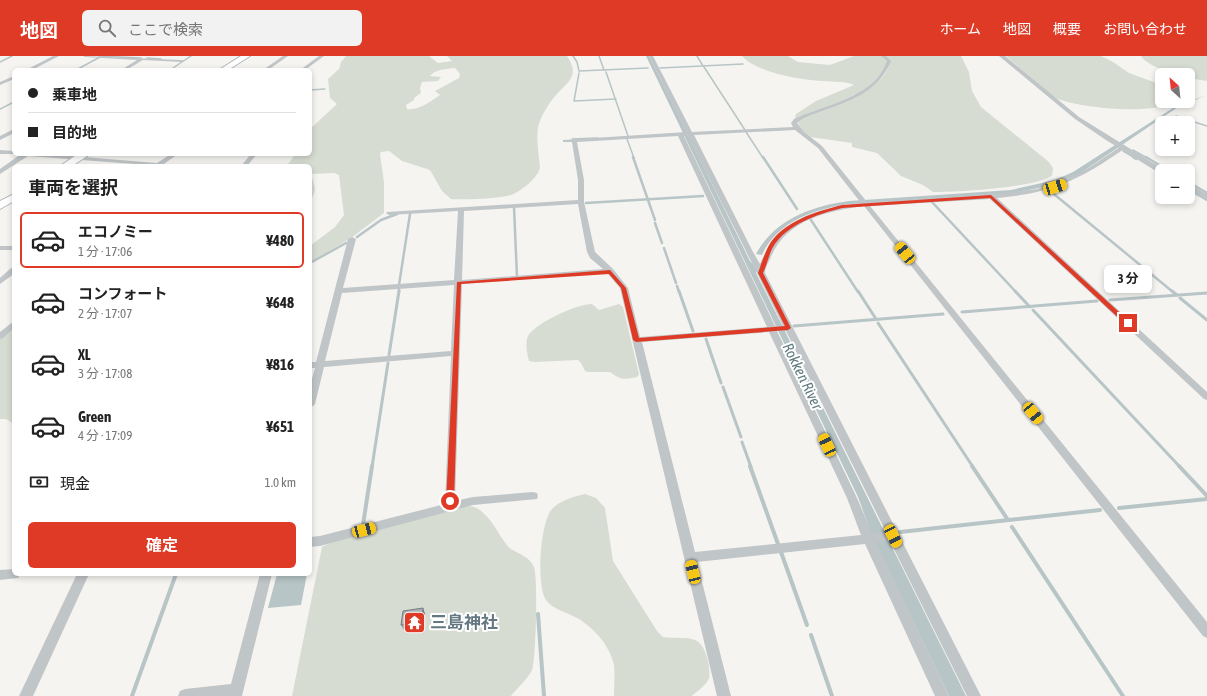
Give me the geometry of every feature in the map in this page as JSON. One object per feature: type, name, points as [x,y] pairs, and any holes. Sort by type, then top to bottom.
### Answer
[{"type":"main road","points":[[226,68],[246,56]]},
{"type":"main road","points":[[68,164],[82,156]]},
{"type":"street","points":[[32,68],[57,56]]},
{"type":"street","points":[[85,56],[182,61]]},
{"type":"street","points":[[127,68],[148,56]]},
{"type":"street","points":[[267,68],[286,56]]},
{"type":"street","points":[[305,68],[322,56]]},
{"type":"street","points":[[651,56],[684,135],[942,696]]},
{"type":"street","points":[[883,56],[887,58],[888,64],[881,77],[871,86],[856,95],[796,120],[794,123],[796,128],[802,135],[820,147],[1207,632]]},
{"type":"street","points":[[1002,56],[1068,112],[1119,146],[1155,167]]},
{"type":"street","points":[[0,84],[12,78]]},
{"type":"street","points":[[565,141],[796,128]]},
{"type":"street","points":[[0,138],[12,131]]},
{"type":"street","points":[[684,135],[761,271],[787,328],[891,536],[974,696]]},
{"type":"street","points":[[574,140],[581,180],[581,202],[593,256],[610,271],[624,288],[724,696]]},
{"type":"street","points":[[761,271],[771,247],[781,234],[795,224],[831,209],[864,202],[1027,193],[1063,184],[1082,175],[1119,146]]},
{"type":"street","points":[[0,152],[12,153]]},
{"type":"street","points":[[0,172],[24,156]]},
{"type":"street","points":[[82,156],[143,164]]},
{"type":"street","points":[[161,164],[172,156]]},
{"type":"street","points":[[246,164],[252,156]]},
{"type":"street","points":[[1195,190],[1207,197]]},
{"type":"street","points":[[991,196],[1207,397]]},
{"type":"street","points":[[389,213],[581,202]]},
{"type":"street","points":[[451,506],[461,209]]},
{"type":"street","points":[[312,396],[352,239]]},
{"type":"street","points":[[0,248],[12,248]]},
{"type":"street","points":[[338,291],[606,273],[610,271]]},
{"type":"street","points":[[0,282],[12,272]]},
{"type":"street","points":[[0,336],[12,326]]},
{"type":"street","points":[[636,340],[787,328]]},
{"type":"street","points":[[312,365],[456,353]]},
{"type":"street","points":[[312,542],[320,541],[474,500],[533,496]]},
{"type":"street","points":[[690,558],[891,536]]},
{"type":"street","points":[[0,575],[12,574]]},
{"type":"street","points":[[26,696],[82,576]]},
{"type":"street","points":[[185,696],[236,693],[265,576]]},
{"type":"shaded area","points":[[346,56],[429,56],[438,63],[452,61],[447,56],[567,56],[571,63],[573,73],[569,82],[556,95],[545,110],[541,119],[537,138],[540,168],[536,176],[524,188],[511,195],[505,196],[481,199],[451,199],[442,191],[430,170],[402,161],[389,151],[381,152],[384,182],[384,213],[351,238],[312,261],[312,244],[335,227],[344,215],[339,175],[334,173],[312,174],[312,164],[288,164],[294,156],[312,156],[312,127],[337,104],[330,98],[328,79],[339,69],[341,62]],"holes":[[[455,68],[460,74],[459,78],[435,91],[440,95],[433,100],[420,107],[407,109],[406,105],[421,93],[420,88],[422,82],[438,81],[441,77],[430,76],[435,72]]]},
{"type":"shaded area","points":[[742,56],[788,56],[798,62],[830,65],[854,56],[882,56],[887,61],[882,72],[873,82],[862,90],[835,103],[795,118],[796,114],[816,101],[854,85],[843,82],[804,79],[780,74],[758,67]]},
{"type":"shaded area","points":[[885,56],[961,56],[969,72],[972,91],[981,107],[1049,162],[1053,168],[1052,176],[1029,184],[976,190],[933,192],[923,185],[901,176],[877,153],[852,147],[852,143],[810,137],[804,132],[799,126],[798,121],[866,91],[877,82],[887,71],[889,66],[890,61]]},
{"type":"shaded area","points":[[1006,56],[1101,56],[1129,73],[1155,82],[1155,107],[1115,109],[1078,104],[1054,97]]},
{"type":"shaded area","points":[[1141,56],[1207,56],[1207,81],[1195,79],[1195,68],[1158,68],[1144,60]]},
{"type":"shaded area","points":[[312,177],[315,187],[312,197]]},
{"type":"shaded area","points":[[592,304],[599,310],[619,304],[623,307],[639,374],[637,377],[622,379],[610,372],[587,372],[578,360],[529,361],[527,341],[528,336],[533,331],[548,320],[568,310]]},
{"type":"shaded area","points":[[12,329],[12,423],[6,419],[0,419],[0,339]]},
{"type":"shaded area","points":[[585,494],[596,498],[605,508],[613,561],[657,631],[663,637],[693,639],[703,647],[708,663],[709,678],[708,681],[692,696],[614,696],[614,665],[605,644],[594,631],[582,621],[555,608],[546,600],[543,593],[540,568],[542,540],[548,516],[555,506],[563,501]]},
{"type":"shaded area","points":[[467,506],[483,512],[508,546],[527,558],[534,567],[536,601],[533,663],[532,670],[525,681],[511,696],[292,696],[322,547],[330,543]]},
{"type":"water","name":"Rokken River","points":[[646,56],[649,56],[750,261],[757,269],[756,273],[966,696],[949,696],[873,538],[858,497]]},
{"type":"water","points":[[1173,108],[1177,108],[1165,116],[1160,116]]},
{"type":"water","points":[[1155,119],[1155,123],[1079,174],[1052,185],[1004,194],[851,204],[825,209],[799,218],[788,225],[777,233],[762,255],[756,254],[773,232],[784,223],[796,216],[822,206],[849,201],[1011,190],[1055,180],[1073,172]]},
{"type":"water","points":[[276,576],[307,576],[301,605],[268,608]]},
{"type":"building","points":[[423,608],[422,622],[417,623],[417,627],[405,628],[406,624],[401,625],[403,611]]},
{"type":"waterway","points":[[0,62],[12,56]]},
{"type":"waterway","points":[[99,56],[141,58]]},
{"type":"waterway","points":[[173,68],[191,56]]},
{"type":"waterway","points":[[573,56],[577,62],[579,71],[604,70]]},
{"type":"waterway","points":[[599,56],[604,70]]},
{"type":"waterway","points":[[697,56],[703,66]]},
{"type":"waterway","points":[[80,68],[100,57]]},
{"type":"waterway","points":[[147,58],[161,59]]},
{"type":"waterway","points":[[703,66],[743,64]]},
{"type":"waterway","points":[[660,68],[703,66]]},
{"type":"waterway","points":[[704,67],[745,130]]},
{"type":"waterway","points":[[604,70],[648,68]]},
{"type":"waterway","points":[[606,72],[615,99]]},
{"type":"waterway","points":[[579,73],[574,101],[615,99]]},
{"type":"waterway","points":[[312,90],[325,89]]},
{"type":"waterway","points":[[615,99],[628,136]]},
{"type":"waterway","points":[[0,109],[12,103]]},
{"type":"waterway","points":[[1195,122],[1207,126]]},
{"type":"waterway","points":[[746,132],[763,158]]},
{"type":"waterway","points":[[572,139],[598,138]]},
{"type":"waterway","points":[[627,139],[634,158]]},
{"type":"waterway","points":[[1133,150],[1147,158]]},
{"type":"waterway","points":[[1123,151],[1135,158]]},
{"type":"waterway","points":[[633,157],[648,199]]},
{"type":"waterway","points":[[763,157],[797,209]]},
{"type":"waterway","points":[[1146,157],[1158,164]]},
{"type":"waterway","points":[[1195,186],[1207,193]]},
{"type":"waterway","points":[[1049,190],[1173,292]]},
{"type":"waterway","points":[[1195,193],[1207,200]]},
{"type":"waterway","points":[[648,199],[703,196]]},
{"type":"waterway","points":[[586,203],[648,199]]},
{"type":"waterway","points":[[648,199],[655,220]]},
{"type":"waterway","points":[[932,202],[1016,292]]},
{"type":"waterway","points":[[514,207],[517,277]]},
{"type":"waterway","points":[[357,237],[381,220],[397,214]]},
{"type":"waterway","points":[[399,285],[410,214]]},
{"type":"waterway","points":[[811,220],[858,292]]},
{"type":"waterway","points":[[655,223],[662,243]]},
{"type":"waterway","points":[[312,262],[346,243]]},
{"type":"waterway","points":[[664,248],[676,283]]},
{"type":"waterway","points":[[677,286],[679,292]]},
{"type":"waterway","points":[[389,355],[399,291]]},
{"type":"waterway","points":[[679,291],[693,331]]},
{"type":"waterway","points":[[858,291],[876,319]]},
{"type":"waterway","points":[[1015,291],[1030,306]]},
{"type":"waterway","points":[[1172,291],[1177,295]]},
{"type":"waterway","points":[[1110,300],[1207,293]]},
{"type":"waterway","points":[[1180,298],[1207,320]]},
{"type":"waterway","points":[[1030,306],[1097,301]]},
{"type":"waterway","points":[[962,312],[1030,306]]},
{"type":"waterway","points":[[1033,310],[1180,467]]},
{"type":"waterway","points":[[794,326],[943,314]]},
{"type":"waterway","points":[[878,323],[973,467]]},
{"type":"waterway","points":[[706,339],[721,383]]},
{"type":"waterway","points":[[372,467],[388,363]]},
{"type":"waterway","points":[[723,387],[741,437]]},
{"type":"waterway","points":[[742,442],[751,467]]},
{"type":"waterway","points":[[363,525],[372,466]]},
{"type":"waterway","points":[[750,466],[778,544]]},
{"type":"waterway","points":[[972,466],[1008,520]]},
{"type":"waterway","points":[[1179,466],[1207,496]]},
{"type":"waterway","points":[[1119,508],[1207,499]]},
{"type":"waterway","points":[[900,532],[1100,510]]},
{"type":"waterway","points":[[1012,527],[1123,696]]},
{"type":"waterway","points":[[781,552],[807,625]]},
{"type":"waterway","points":[[132,696],[175,576]]},
{"type":"waterway","points":[[538,614],[544,696]]},
{"type":"waterway","points":[[811,635],[832,696]]},
{"type":"place","name":"三島神社","points":[[415,622]]},
{"type":"route","points":[[450,501],[459,283],[606,273],[610,271],[624,288],[636,340],[788,328],[761,273],[763,263],[775,240],[795,224],[821,212],[853,205],[991,196],[1128,323]]}]
